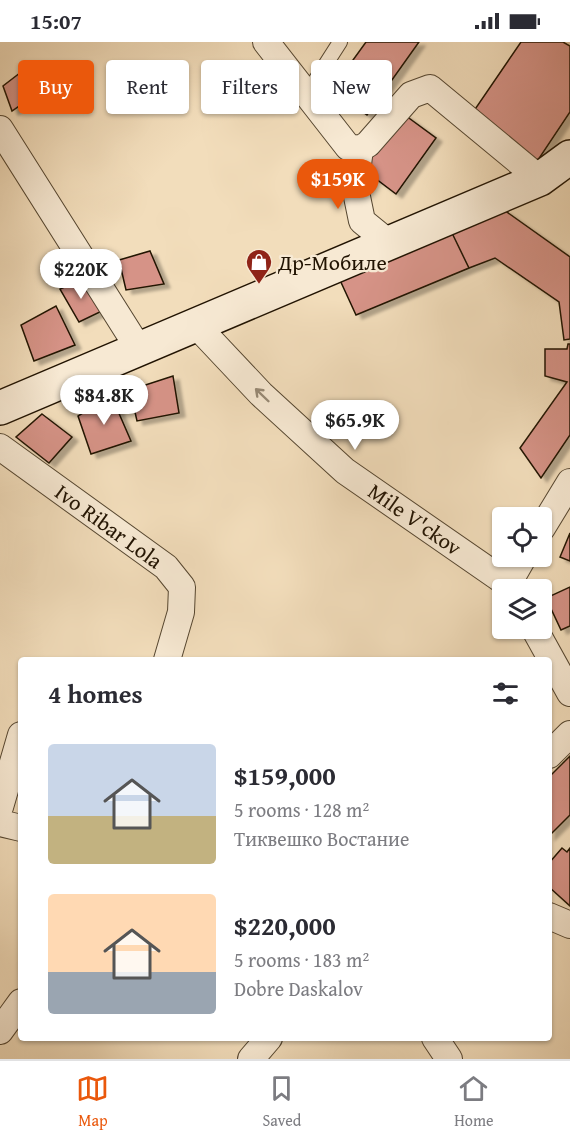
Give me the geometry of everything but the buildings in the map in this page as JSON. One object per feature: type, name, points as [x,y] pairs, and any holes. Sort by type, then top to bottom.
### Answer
[{"type":"main road","points":[[0,408],[540,179],[570,157]]},
{"type":"street","points":[[266,42],[308,92],[348,147],[360,149]]},
{"type":"street","points":[[389,243],[362,221],[355,187],[360,149],[411,94],[430,88],[540,179]]},
{"type":"street","points":[[0,129],[139,349]]},
{"type":"street","name":"Mile V'ckov","points":[[196,325],[261,394],[345,471],[499,579]]},
{"type":"street","name":"Ivo Ribar Lola","points":[[0,447],[166,567],[182,587],[181,612],[168,657]]},
{"type":"street","points":[[552,512],[570,482]]},
{"type":"street","points":[[540,639],[550,657]]},
{"type":"street","points":[[552,660],[570,693]]},
{"type":"street","points":[[552,752],[570,734]]},
{"type":"street","points":[[0,807],[18,745]]},
{"type":"street","points":[[0,823],[18,827]]},
{"type":"street","points":[[552,917],[570,925]]},
{"type":"street","points":[[0,1031],[18,1006]]},
{"type":"street","points":[[251,1059],[266,1041]]},
{"type":"street","points":[[437,1041],[449,1059]]},
{"type":"lane","points":[[308,92],[340,42]]},
{"type":"place","name":"Др-Мобиле","points":[[259,285]]}]
